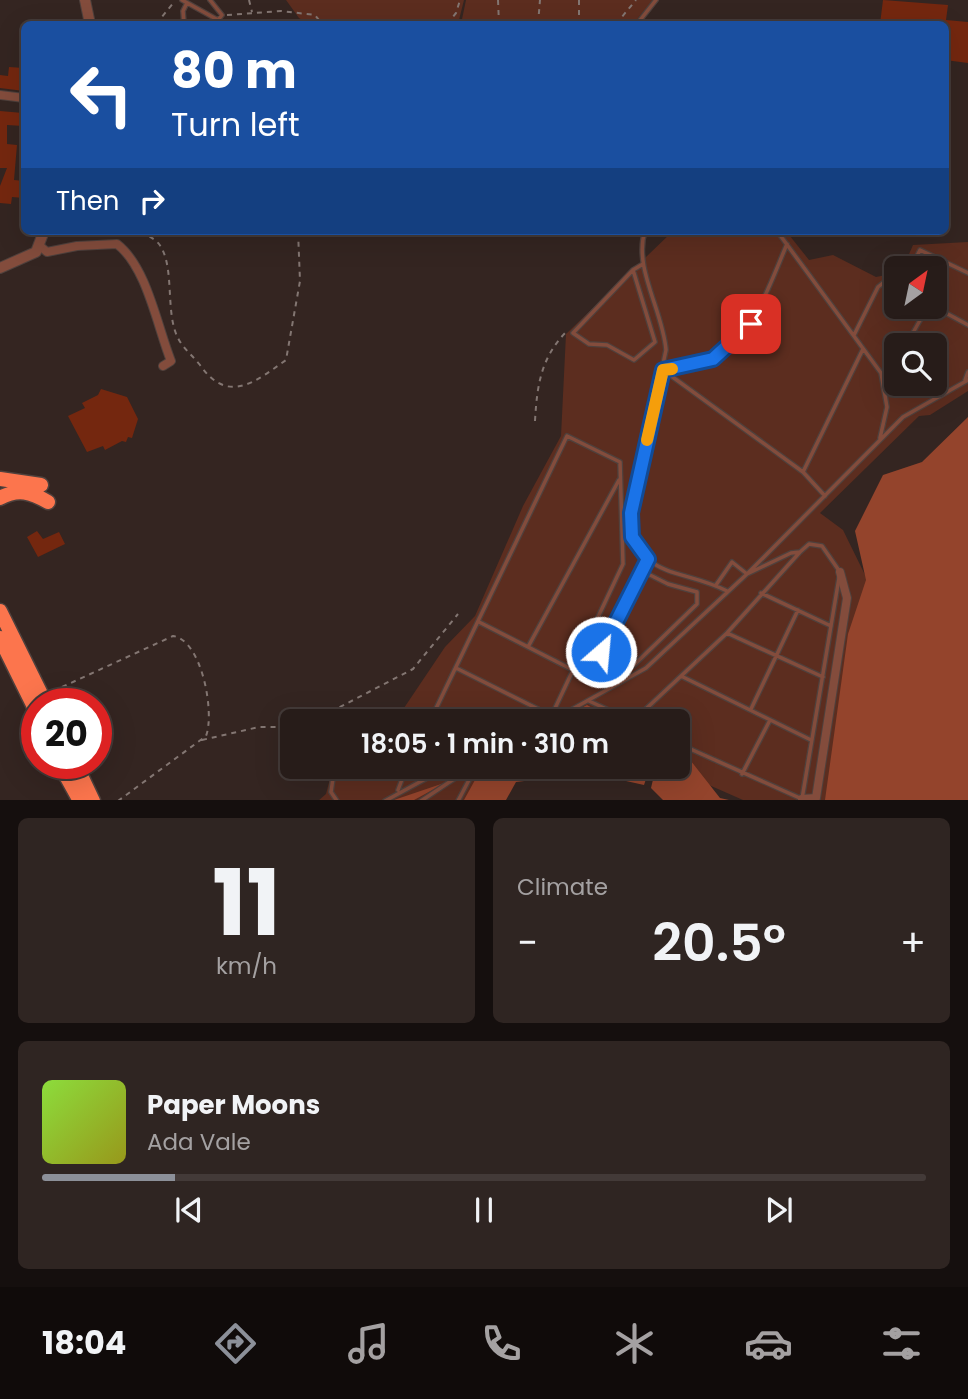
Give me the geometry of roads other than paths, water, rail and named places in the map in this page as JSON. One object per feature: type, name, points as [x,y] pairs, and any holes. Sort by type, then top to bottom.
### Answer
[{"type":"highway","points":[[0,479],[41,485]]},
{"type":"highway","points":[[0,498],[20,491],[48,502]]},
{"type":"highway","points":[[0,611],[30,688]]},
{"type":"highway","points":[[0,638],[28,688]]},
{"type":"highway","points":[[0,656],[25,688]]},
{"type":"highway","points":[[69,779],[80,800]]},
{"type":"highway","points":[[83,779],[93,800]]},
{"type":"street","points":[[85,0],[89,21]]},
{"type":"street","points":[[0,95],[21,98]]},
{"type":"street","points":[[0,268],[30,257],[40,246],[43,235]]},
{"type":"street","points":[[40,246],[47,251],[117,244],[129,253],[147,288],[155,322],[171,361],[163,366]]},
{"type":"street","points":[[802,799],[816,798],[835,688],[847,598],[840,572]]},
{"type":"lane","points":[[184,21],[185,1],[218,20],[222,15],[210,0]]},
{"type":"lane","points":[[639,21],[656,0]]},
{"type":"lane","points":[[644,235],[640,254],[664,327],[663,370],[631,513],[632,537],[648,559],[675,575],[716,585],[727,591]]},
{"type":"lane","points":[[780,235],[854,335],[884,382]]},
{"type":"lane","points":[[663,370],[713,359],[751,324],[787,244]]},
{"type":"lane","points":[[917,256],[920,250],[933,256]]},
{"type":"lane","points":[[947,263],[968,273]]},
{"type":"lane","points":[[633,271],[655,342],[634,360],[607,345],[589,344],[573,333],[633,271],[643,264]]},
{"type":"lane","points":[[854,335],[878,288],[884,283]]},
{"type":"lane","points":[[947,315],[968,324]]},
{"type":"lane","points":[[803,472],[863,349]]},
{"type":"lane","points":[[663,370],[803,472],[825,496]]},
{"type":"lane","points":[[573,709],[646,668],[747,574],[903,417],[966,381],[968,372]]},
{"type":"lane","points":[[879,440],[887,407],[886,396]]},
{"type":"lane","points":[[436,709],[480,622],[567,436],[620,462],[623,564],[572,669],[556,709]]},
{"type":"lane","points":[[528,647],[620,477]]},
{"type":"lane","points":[[645,709],[727,633],[800,552],[809,544],[822,546],[840,572],[802,799],[690,749]]},
{"type":"lane","points":[[747,574],[791,553],[800,552]]},
{"type":"lane","points":[[642,571],[668,584],[697,592],[697,604],[634,664],[602,682],[591,672],[648,559]]},
{"type":"lane","points":[[716,585],[732,562],[747,574]]},
{"type":"lane","points":[[761,593],[831,626]]},
{"type":"lane","points":[[751,709],[798,610]]},
{"type":"lane","points":[[480,622],[572,669]]},
{"type":"lane","points":[[727,633],[822,677]]},
{"type":"lane","points":[[456,668],[533,709]]},
{"type":"lane","points":[[681,676],[751,709],[769,722],[811,740]]},
{"type":"lane","points":[[589,701],[606,709]]},
{"type":"lane","points":[[742,774],[769,722]]},
{"type":"lane","points":[[333,779],[331,792],[337,800]]},
{"type":"lane","points":[[398,791],[402,779]]},
{"type":"lane","points":[[385,800],[422,779]]},
{"type":"lane","points":[[421,800],[451,779]]},
{"type":"lane","points":[[458,800],[469,779]]}]
